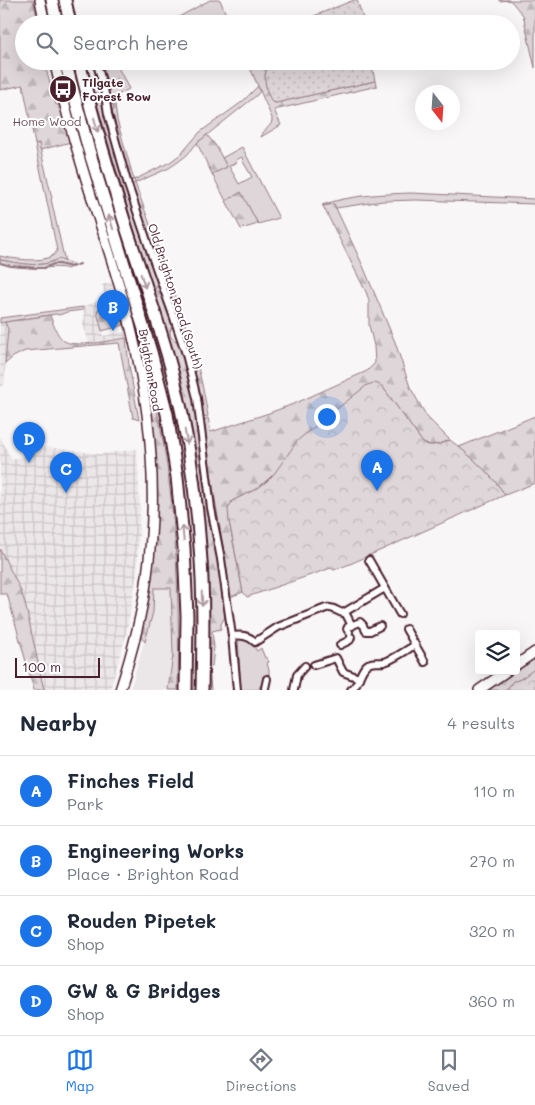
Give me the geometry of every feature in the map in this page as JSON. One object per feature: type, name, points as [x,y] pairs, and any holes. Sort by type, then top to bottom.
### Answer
[{"type":"highway","points":[[52,0],[55,15]]},
{"type":"highway","points":[[65,0],[68,15]]},
{"type":"highway","points":[[67,70],[90,156],[152,352],[167,414],[177,477],[184,548],[187,616],[186,690]]},
{"type":"highway","points":[[81,70],[100,144],[166,348],[181,411],[192,475],[200,548],[202,690]]},
{"type":"street","points":[[40,0],[43,15]]},
{"type":"street","name":"Brighton Road","points":[[56,70],[79,158],[116,272],[132,332],[144,392],[150,442],[152,496],[148,571],[138,622],[120,690]]},
{"type":"street","name":"Old Brighton Road (South)","points":[[99,70],[108,114],[125,176],[173,315],[191,374],[200,419],[211,508],[221,559],[232,636],[237,690]]},
{"type":"street","points":[[369,560],[400,614]]},
{"type":"street","points":[[232,636],[245,636],[257,644],[278,627],[326,608],[332,608],[342,613],[345,612],[386,588]]},
{"type":"street","points":[[340,645],[350,640],[351,629],[345,612]]},
{"type":"street","points":[[351,629],[360,622],[367,631],[380,626]]},
{"type":"street","points":[[406,629],[425,662]]},
{"type":"street","points":[[350,690],[355,687],[364,667],[368,664],[386,662],[415,645]]},
{"type":"street","points":[[520,662],[535,652]]},
{"type":"street","points":[[314,666],[336,658],[344,672],[359,678]]},
{"type":"street","points":[[294,690],[296,675],[305,666]]},
{"type":"street","points":[[479,690],[500,675]]},
{"type":"street","points":[[266,689],[267,679]]},
{"type":"shaded area","points":[[111,282],[115,296],[106,298],[102,285]]},
{"type":"shaded area","points":[[106,298],[107,302],[97,311],[103,336],[125,331],[126,338],[89,343],[82,321],[85,320],[83,307]]},
{"type":"shaded area","points":[[5,322],[8,329],[4,385],[0,387],[0,323]]},
{"type":"shaded area","points":[[0,436],[12,460],[46,447],[101,454],[137,449],[140,507],[137,573],[126,635],[110,690],[44,690],[25,603],[0,549]]},
{"type":"shaded area","points":[[154,588],[171,588],[173,655],[168,690],[130,690],[152,616]]},
{"type":"green space","name":"Home Wood","points":[[0,0],[33,0],[37,15],[15,15],[15,70],[46,70],[56,105],[60,105],[71,142],[40,150],[39,143],[35,144],[23,85],[0,90]]},
{"type":"green space","points":[[210,0],[220,0],[226,15],[182,15]]},
{"type":"green space","points":[[357,0],[362,15],[316,15]]},
{"type":"green space","points":[[510,0],[535,0],[535,68],[523,15]]},
{"type":"green space","points":[[102,70],[120,70],[129,89],[114,97],[117,120],[134,180],[130,178],[111,113],[114,110],[113,106],[109,102]]},
{"type":"green space","points":[[251,70],[267,70],[265,75],[275,103],[375,81],[377,86],[274,110],[281,125],[261,137],[271,124],[272,118]]},
{"type":"green space","points":[[267,70],[373,70],[375,81],[276,103],[272,102],[266,87]]},
{"type":"green space","points":[[258,86],[260,91],[257,95],[197,143],[187,155],[169,168],[135,183],[134,180],[170,162],[181,154],[200,132],[242,102]]},
{"type":"green space","points":[[96,92],[100,97],[124,182],[161,287],[154,289],[154,291],[108,142],[94,93]]},
{"type":"green space","points":[[207,135],[216,146],[227,167],[212,174],[197,143]]},
{"type":"green space","points":[[39,143],[65,262],[58,259],[37,265],[0,260],[0,256],[34,260],[47,258],[52,256],[57,250],[35,144]]},
{"type":"green space","points":[[242,147],[279,218],[258,224],[241,193],[226,201],[212,174],[227,167],[222,158]],"holes":[[[242,157],[252,177],[239,184],[229,166],[237,162],[236,160]]]},
{"type":"green space","points":[[135,183],[161,255],[156,256],[155,254],[132,189]]},
{"type":"green space","points":[[241,192],[258,224],[241,229],[226,201]]},
{"type":"green space","points":[[411,193],[535,199],[535,204],[416,200],[383,201],[336,208],[333,204],[322,205],[355,197]]},
{"type":"green space","points":[[334,204],[395,342],[410,387],[427,417],[450,440],[433,445],[423,443],[382,386],[258,488],[232,501],[229,521],[243,592],[230,597],[204,420],[208,418],[211,432],[269,413],[367,371],[375,363],[374,346],[369,325],[369,300],[323,206]]},
{"type":"green space","points":[[162,258],[195,356],[205,396],[208,416],[206,417],[203,415],[200,395],[185,337],[158,262]]},
{"type":"green space","points":[[58,259],[73,264],[68,269],[58,267],[25,267],[0,263],[0,260],[37,265]]},
{"type":"green space","points":[[156,287],[161,287],[173,322],[170,332],[171,337],[182,348],[194,398],[219,558],[225,617],[221,624],[221,629],[212,631],[214,647],[212,666],[209,667],[211,690],[207,690],[207,569],[199,471],[183,393],[154,291]]},
{"type":"green space","points":[[117,299],[124,325],[102,331],[97,312],[98,309],[105,303]]},
{"type":"green space","points":[[83,307],[83,310],[59,315],[0,323],[0,318]]},
{"type":"green space","points":[[50,315],[58,335],[68,343],[84,344],[126,338],[139,420],[133,418],[119,343],[25,351],[13,357],[5,364],[8,329],[5,322]]},
{"type":"green space","points":[[140,340],[148,365],[161,429],[172,503],[177,577],[178,690],[168,690],[173,655],[171,588],[154,588],[153,612],[145,642],[141,634],[154,530],[138,343]]},
{"type":"green space","points":[[374,383],[382,386],[423,443],[433,445],[450,440],[494,480],[505,495],[350,564],[334,570],[331,568],[247,597],[243,592],[229,521],[228,509],[232,501],[266,482],[274,474],[298,440],[367,385]]},
{"type":"green space","points":[[535,416],[535,483],[505,495],[489,475],[459,447]]},
{"type":"green space","points":[[0,549],[25,603],[44,690],[34,690],[7,594],[0,594]]},
{"type":"green space","points":[[242,637],[251,642],[257,651],[261,648],[269,662],[267,663],[269,677],[263,676],[258,690],[241,690],[238,639]]},
{"type":"green space","points":[[535,658],[535,669],[524,677],[504,690],[486,690],[510,675],[520,675],[520,669],[522,666],[527,665],[528,661]]},
{"type":"green space","points":[[535,669],[535,690],[504,690],[513,681],[522,678]]},
{"type":"waterway","points":[[0,263],[11,266],[38,268],[54,264],[71,267],[80,264]]},
{"type":"place","name":"Tilgate Forest Row","points":[[63,89]]},
{"type":"place","name":"Engineering Works","points":[[113,331]]},
{"type":"place","name":"GW & G Bridges","points":[[29,463]]},
{"type":"place","name":"Finches Field","points":[[377,491]]},
{"type":"place","name":"Rouden Pipetek","points":[[66,493]]}]
